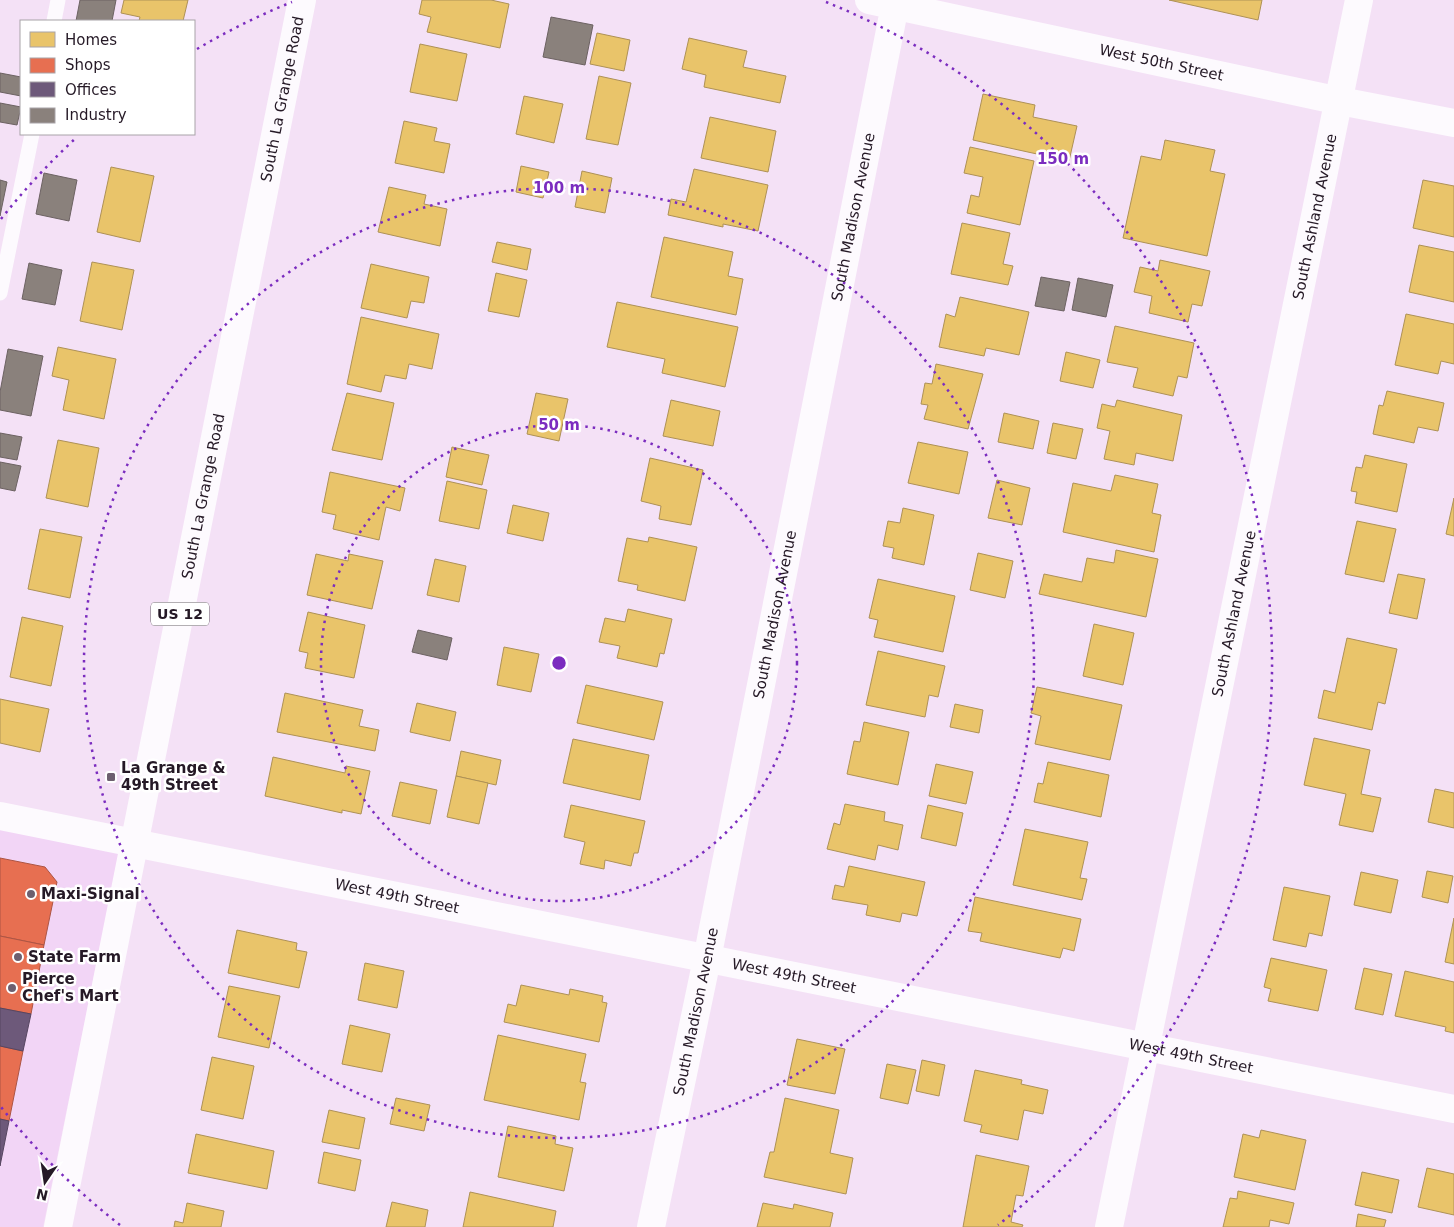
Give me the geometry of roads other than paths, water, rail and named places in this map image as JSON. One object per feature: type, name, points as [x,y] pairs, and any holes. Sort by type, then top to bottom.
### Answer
[{"type":"street","name":"South La Grange Road","points":[[58,1227],[302,0]]},
{"type":"street","name":"South Ashland Avenue","points":[[1109,1227],[1144,1047],[1340,101],[1359,0]]},
{"type":"street","name":"West 50th Street","points":[[886,2],[1340,101],[1454,123]]},
{"type":"street","name":"South Madison Avenue","points":[[651,1227],[707,959],[886,2]]},
{"type":"street","name":"West 49th Street","points":[[0,816],[1454,1109]]},
{"type":"lane","points":[[54,20],[58,0]]},
{"type":"lane","points":[[0,293],[32,135]]},
{"type":"place","name":"La Grange & 49th Street","points":[[111,777]]},
{"type":"place","name":"Maxi-Signal","points":[[31,894]]},
{"type":"place","name":"State Farm","points":[[18,957]]},
{"type":"place","name":"Pierce Chef's Mart","points":[[12,988]]}]
